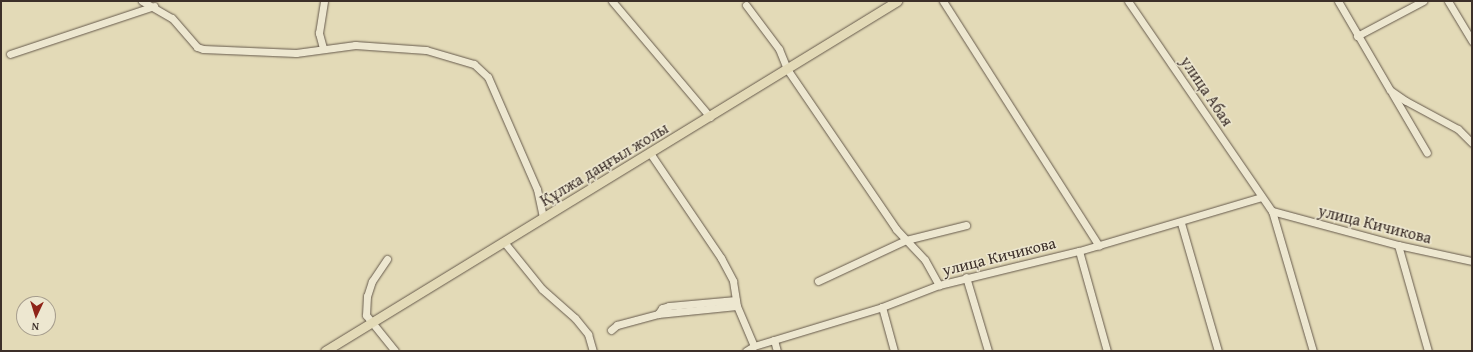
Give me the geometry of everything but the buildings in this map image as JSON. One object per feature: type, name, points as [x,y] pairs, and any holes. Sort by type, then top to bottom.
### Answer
[{"type":"main road","name":"Құлжа даңғыл жолы","points":[[325,351],[710,117],[897,1]]},
{"type":"street","points":[[142,1],[154,6],[172,18],[197,47],[203,49],[289,53],[354,45],[426,50],[464,59],[482,69],[488,77],[537,189],[543,218]]},
{"type":"street","points":[[323,48],[318,33],[324,1]]},
{"type":"street","points":[[612,1],[710,117]]},
{"type":"street","points":[[943,1],[1099,246]]},
{"type":"street","name":"улица Абая","points":[[1128,1],[1272,211]]},
{"type":"street","points":[[1338,1],[1357,36],[1427,153]]},
{"type":"street","points":[[1357,36],[1423,1]]},
{"type":"street","points":[[1448,1],[1472,41]]},
{"type":"street","points":[[10,54],[154,6]]},
{"type":"street","points":[[746,6],[779,49],[787,69],[906,240],[925,260],[939,285]]},
{"type":"street","points":[[1390,90],[1406,101],[1458,129],[1472,143]]},
{"type":"street","points":[[650,153],[721,258],[733,280],[736,303],[754,346]]},
{"type":"street","name":"улица Кичикова","points":[[746,351],[754,346],[882,307],[939,285],[966,277],[1099,246],[1181,223],[1261,197]]},
{"type":"street","points":[[1272,211],[1313,351]]},
{"type":"street","name":"улица Кичикова","points":[[1272,211],[1398,245],[1472,261]]},
{"type":"street","points":[[1181,223],[1218,351]]},
{"type":"street","points":[[818,282],[906,240],[966,225]]},
{"type":"street","points":[[504,242],[533,280],[588,334],[593,351]]},
{"type":"street","points":[[1398,245],[1428,351]]},
{"type":"street","points":[[1079,251],[1107,351]]},
{"type":"street","points":[[386,258],[372,281],[367,296],[366,315],[395,351]]},
{"type":"street","points":[[966,277],[988,351]]},
{"type":"street","points":[[611,330],[617,325],[658,314],[736,303]]},
{"type":"street","points":[[882,307],[894,351]]},
{"type":"street","points":[[774,340],[777,351]]}]
